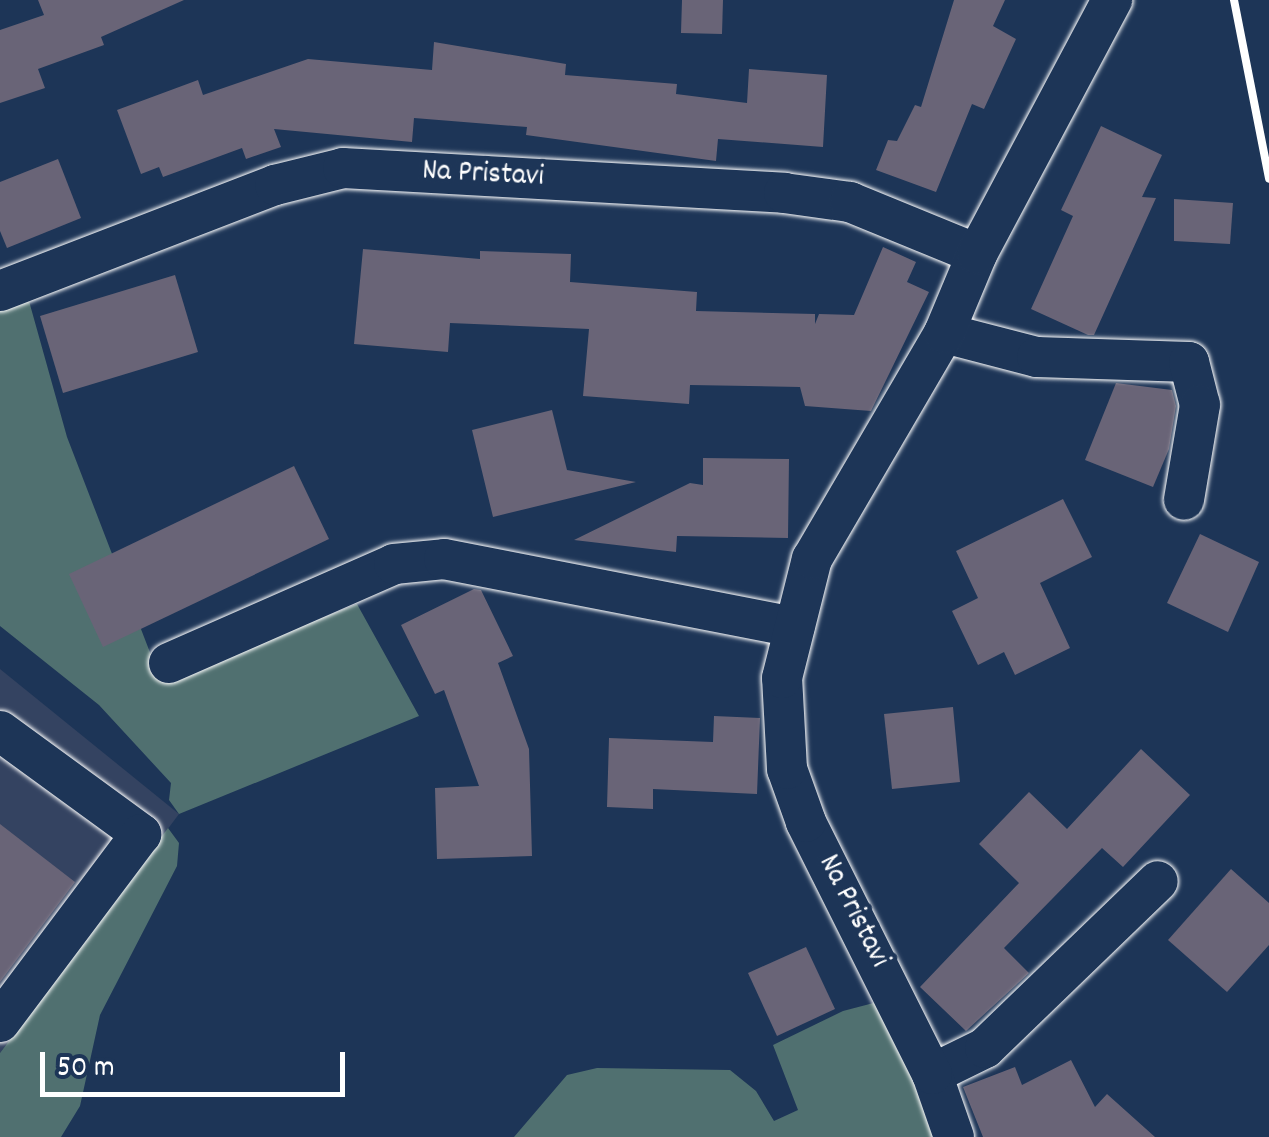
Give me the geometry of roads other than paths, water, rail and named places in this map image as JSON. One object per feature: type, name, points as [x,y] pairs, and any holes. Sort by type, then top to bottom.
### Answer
[{"type":"street","name":"Na Pristavi","points":[[954,1137],[932,1074],[806,822],[788,769],[782,678],[812,559],[944,333],[977,254],[1112,0]]},
{"type":"street","name":"Na Pristavi","points":[[0,290],[275,185],[343,168],[784,192],[850,202],[977,254]]},
{"type":"street","points":[[944,333],[1037,356],[1189,362],[1200,405],[1184,500]]},
{"type":"street","points":[[169,663],[394,564],[444,559],[794,628]]},
{"type":"street","points":[[0,731],[141,834],[0,1022]]},
{"type":"street","points":[[932,1074],[985,1048],[1158,880]]},
{"type":"railway","points":[[1234,0],[1269,179]]}]
